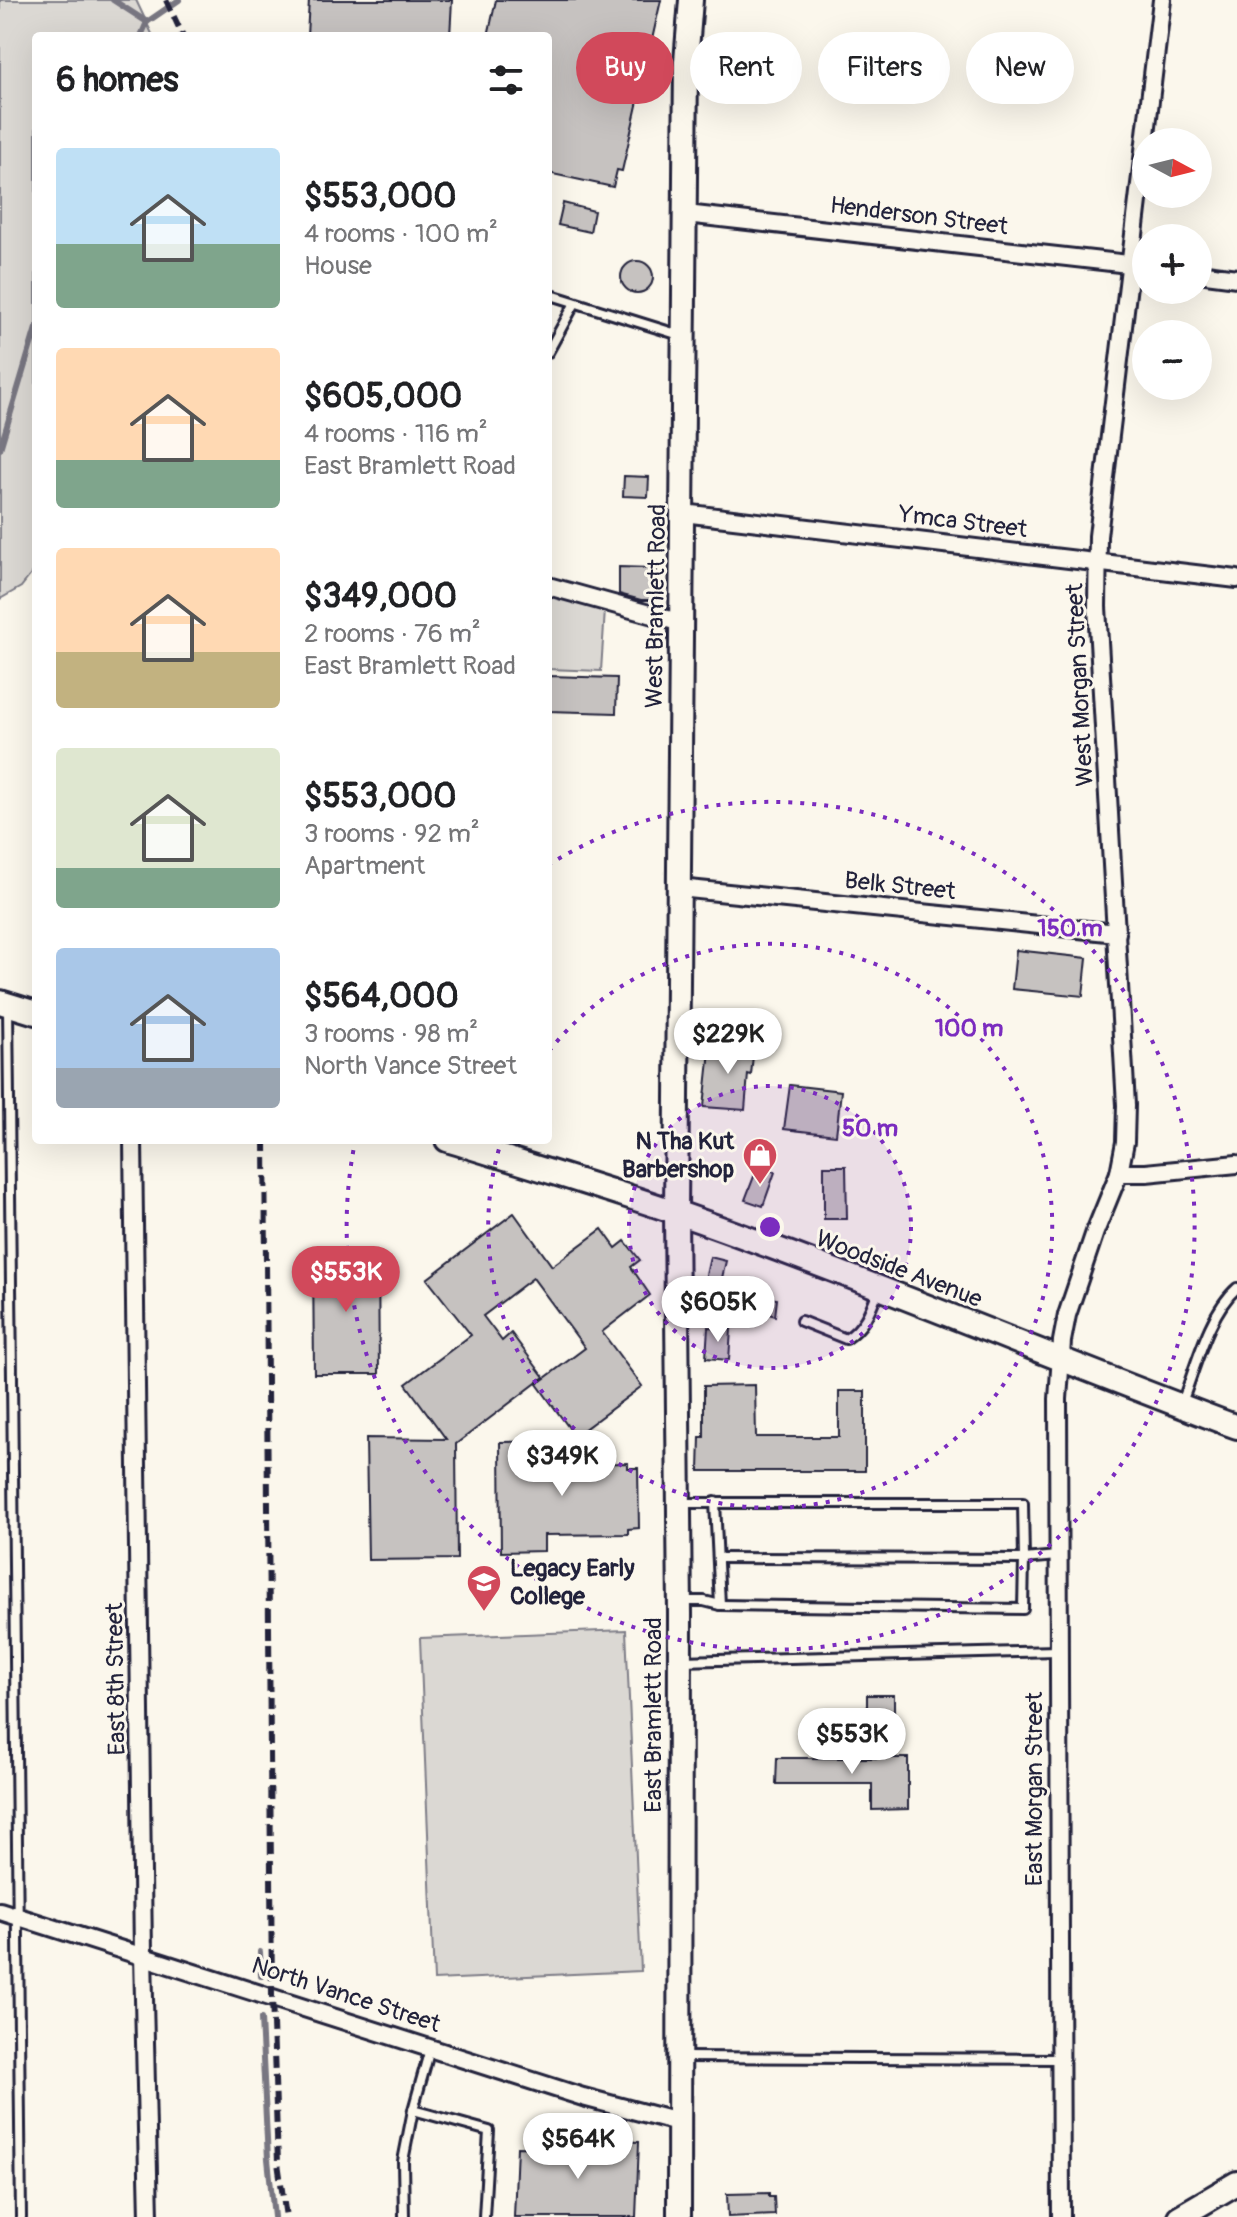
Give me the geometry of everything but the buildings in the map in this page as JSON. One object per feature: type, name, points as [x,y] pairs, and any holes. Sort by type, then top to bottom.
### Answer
[{"type":"street","name":"West Bramlett Road","points":[[676,1213],[686,62],[691,0]]},
{"type":"street","name":"West Morgan Street","points":[[1142,224],[1162,0]]},
{"type":"street","name":"Henderson Street","points":[[686,214],[1132,264]]},
{"type":"street","points":[[1212,275],[1237,278]]},
{"type":"street","name":"West Morgan Street","points":[[1062,1362],[1067,1315],[1119,1173],[1125,1142],[1126,1105],[1117,933],[1097,607],[1098,536],[1132,304]]},
{"type":"street","name":"Ymca Street","points":[[683,513],[1237,579]]},
{"type":"street","points":[[552,587],[682,623]]},
{"type":"street","name":"Belk Street","points":[[679,888],[1117,933]]},
{"type":"street","points":[[4,1004],[32,1012]]},
{"type":"street","name":"East 8th Street","points":[[133,1144],[149,2217]]},
{"type":"street","name":"Woodside Avenue","points":[[460,1144],[676,1213],[879,1287],[1062,1362],[1237,1427]]},
{"type":"street","points":[[1119,1173],[1237,1164]]},
{"type":"street","name":"East Bramlett Road","points":[[676,1213],[680,1601],[679,2217]]},
{"type":"street","name":"East Morgan Street","points":[[1061,2217],[1057,1433],[1062,1362]]},
{"type":"street","name":"North Vance Street","points":[[0,1911],[583,2097],[678,2122]]},
{"type":"street","points":[[1179,2217],[1237,2183]]},
{"type":"lane","points":[[552,295],[684,337]]},
{"type":"lane","points":[[552,345],[575,303]]},
{"type":"lane","points":[[4,1004],[21,2217]]},
{"type":"lane","points":[[801,1321],[846,1339],[858,1331],[868,1316],[879,1287]]},
{"type":"lane","points":[[1181,1406],[1211,1328],[1225,1299],[1237,1288]]},
{"type":"lane","points":[[715,1502],[720,1605]]},
{"type":"lane","points":[[679,1503],[1023,1503],[1024,1559],[1023,1609],[720,1605],[680,1601]]},
{"type":"lane","points":[[718,1558],[1024,1559],[1057,1556]]},
{"type":"lane","points":[[680,1661],[1057,1651]]},
{"type":"lane","points":[[404,2217],[403,2161],[430,2048]]},
{"type":"lane","points":[[678,2057],[1059,2059]]},
{"type":"lane","points":[[413,2110],[489,2131],[484,2217]]},
{"type":"shaded area","points":[[0,0],[136,0],[151,32],[32,32],[32,573],[21,587],[0,599]]},
{"type":"shaded area","points":[[552,596],[605,610],[601,671],[552,669]]},
{"type":"shaded area","points":[[626,1630],[641,1971],[434,1980],[420,1638]]},
{"type":"waterway","points":[[113,0],[147,22]]},
{"type":"waterway","points":[[143,32],[147,22],[179,0]]},
{"type":"waterway","points":[[0,449],[32,341]]},
{"type":"waterway","points":[[260,1952],[261,1976]]},
{"type":"waterway","points":[[261,2019],[274,2217]]},
{"type":"railway","points":[[166,0],[181,32]]},
{"type":"railway","points":[[265,1144],[272,1996],[278,2163],[286,2217]]},
{"type":"place","name":"N Tha Kut Barbershop","points":[[760,1186]]},
{"type":"place","name":"Legacy Early College","points":[[484,1613]]}]
